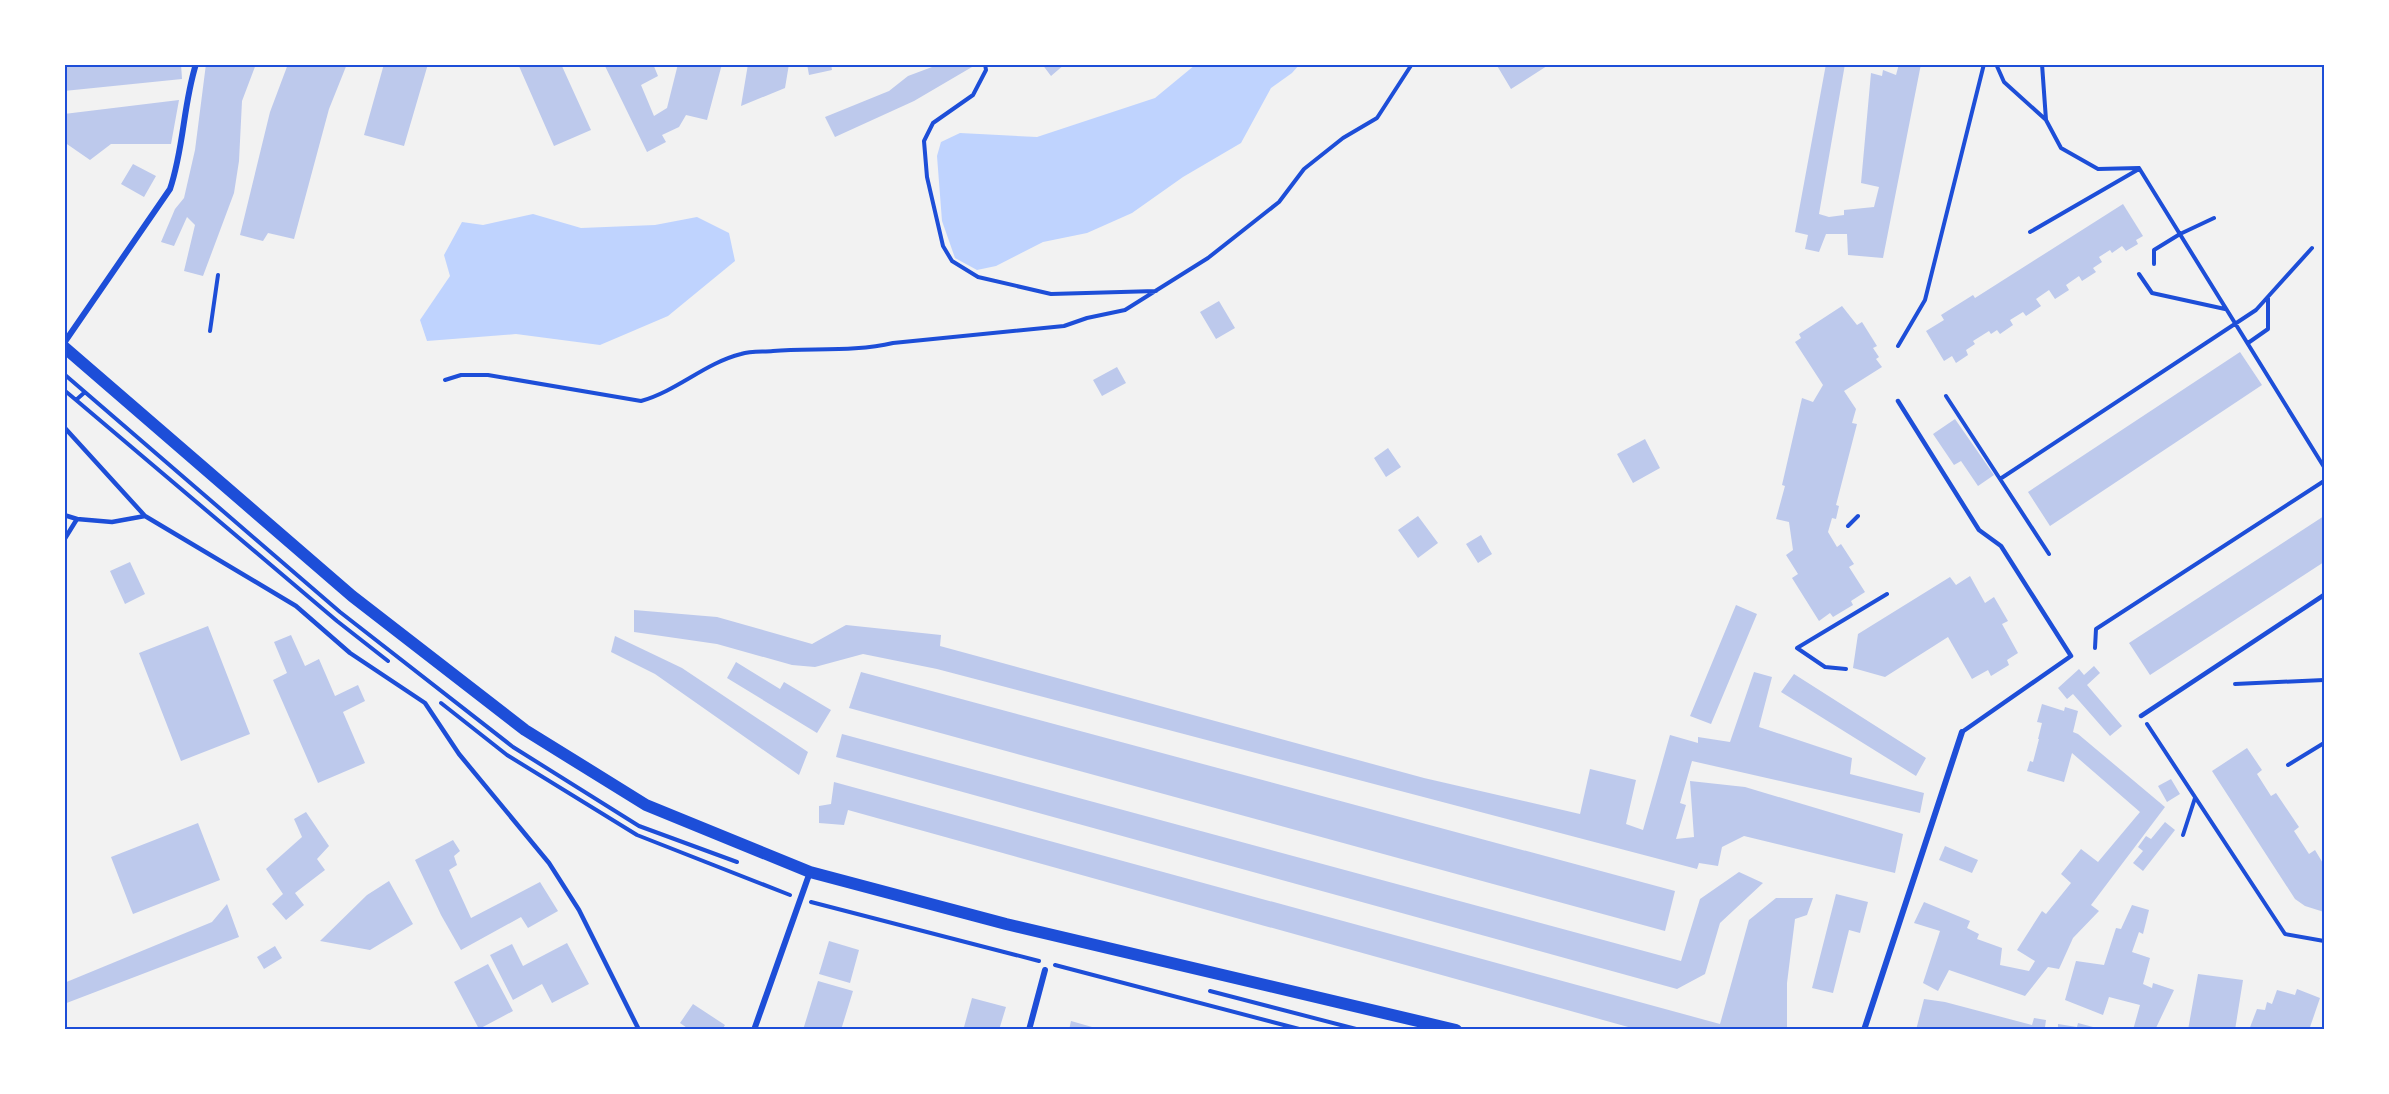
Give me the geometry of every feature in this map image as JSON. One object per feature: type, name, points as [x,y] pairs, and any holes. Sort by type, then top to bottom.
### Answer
[{"type":"main road","points":[[64,345],[352,596],[525,730],[646,805],[810,872],[1005,924],[1456,1029]]},
{"type":"street","points":[[64,345],[170,189],[178,165],[188,88],[196,64]]},
{"type":"street","points":[[1864,1029],[1962,732]]},
{"type":"street","points":[[754,1029],[810,872]]},
{"type":"street","points":[[1029,1029],[1045,970]]},
{"type":"lane","points":[[1898,400],[1979,530],[2001,546],[2071,656],[1962,732]]},
{"type":"lane","points":[[64,427],[145,516],[296,606],[350,653],[425,703],[459,754],[549,863],[579,910],[639,1029]]},
{"type":"lane","points":[[64,515],[77,519],[112,522],[145,516]]},
{"type":"lane","points":[[64,540],[77,519]]},
{"type":"lane","points":[[2141,716],[2325,595]]},
{"type":"path","points":[[985,64],[986,70],[973,95],[933,123],[924,141],[927,177],[943,246],[951,261],[978,277],[1051,294],[1157,291]]},
{"type":"path","points":[[445,380],[461,375],[488,375],[641,401],[661,395],[721,360],[743,353],[812,348],[878,347],[1064,326],[1087,318],[1125,310],[1208,258],[1280,202],[1304,169],[1343,138],[1377,118],[1412,64]]},
{"type":"path","points":[[1898,346],[1925,300],[1984,64]]},
{"type":"path","points":[[1996,64],[2004,82],[2046,120],[2061,148],[2098,169],[2139,168]]},
{"type":"path","points":[[2042,64],[2046,120]]},
{"type":"path","points":[[2030,232],[2139,168]]},
{"type":"path","points":[[2139,168],[2325,467]]},
{"type":"path","points":[[2154,264],[2154,250],[2180,234],[2214,218]]},
{"type":"path","points":[[2000,479],[2256,310],[2312,248]]},
{"type":"path","points":[[2139,274],[2152,293],[2227,310]]},
{"type":"path","points":[[210,331],[218,275]]},
{"type":"path","points":[[2248,344],[2268,328],[2268,297]]},
{"type":"path","points":[[64,374],[340,612],[513,747],[639,826],[739,863]]},
{"type":"path","points":[[64,390],[76,399],[85,392]]},
{"type":"path","points":[[1946,396],[2049,554]]},
{"type":"path","points":[[2095,648],[2096,629],[2325,481]]},
{"type":"path","points":[[1848,526],[1858,516]]},
{"type":"path","points":[[1846,669],[1825,667],[1797,648],[1887,594]]},
{"type":"path","points":[[2235,684],[2325,680]]},
{"type":"path","points":[[2141,716],[2285,934],[2325,941]]},
{"type":"path","points":[[2288,765],[2325,743]]},
{"type":"path","points":[[2183,835],[2195,797]]},
{"type":"path","points":[[1210,991],[1360,1029]]},
{"type":"water","points":[[1195,65],[1299,65],[1271,88],[1241,143],[1183,177],[1132,213],[1087,233],[1043,242],[996,266],[977,270],[955,258],[942,221],[937,156],[941,142],[960,133],[1037,137],[1155,98]]},
{"type":"water","points":[[533,214],[581,228],[655,225],[697,217],[729,233],[735,261],[668,316],[600,345],[516,334],[427,341],[420,320],[450,276],[444,255],[462,222],[483,225]]},
{"type":"building","points":[[64,64],[181,64],[182,79],[64,91]]},
{"type":"building","points":[[206,64],[256,64],[242,101],[239,161],[234,193],[203,276],[184,271],[195,225],[187,217],[174,246],[161,242],[175,209],[184,198],[195,150]]},
{"type":"building","points":[[288,64],[347,64],[329,109],[294,239],[268,233],[263,241],[240,235],[270,112]]},
{"type":"building","points":[[384,64],[428,64],[404,146],[364,135]]},
{"type":"building","points":[[518,64],[561,64],[591,130],[554,146]]},
{"type":"building","points":[[604,64],[653,64],[658,76],[641,85],[654,116],[667,108],[678,64],[722,64],[707,120],[686,115],[679,127],[662,135],[666,142],[647,152]]},
{"type":"building","points":[[748,64],[789,64],[785,88],[741,106]]},
{"type":"building","points":[[807,64],[831,64],[832,70],[809,75]]},
{"type":"building","points":[[940,64],[970,64],[972,67],[914,101],[835,137],[825,117],[889,91],[908,76]]},
{"type":"building","points":[[1042,64],[1065,64],[1051,76]]},
{"type":"building","points":[[1496,64],[1550,64],[1511,89]]},
{"type":"building","points":[[1826,64],[1845,64],[1819,214],[1829,217],[1844,215],[1844,210],[1874,207],[1879,187],[1861,183],[1871,73],[1882,76],[1883,70],[1896,75],[1899,64],[1921,64],[1883,258],[1848,255],[1847,234],[1826,234],[1819,252],[1805,249],[1808,235],[1795,232]]},
{"type":"building","points":[[179,100],[171,144],[111,144],[90,160],[64,142],[64,114]]},
{"type":"building","points":[[133,164],[156,176],[144,197],[121,184]]},
{"type":"building","points":[[2123,204],[2143,236],[2136,240],[2138,244],[2126,251],[2122,246],[2112,253],[2110,250],[2099,257],[2102,262],[2093,268],[2096,272],[2082,281],[2079,276],[2066,285],[2069,290],[2055,299],[2049,290],[2036,299],[2041,306],[2026,316],[2023,312],[2010,320],[2013,325],[2000,334],[1997,330],[1991,334],[1989,331],[1973,341],[1975,344],[1966,350],[1968,355],[1956,363],[1952,356],[1944,361],[1926,331],[1944,320],[1941,315],[1973,295],[1975,298]]},
{"type":"building","points":[[1219,301],[1235,328],[1216,339],[1200,312]]},
{"type":"building","points":[[1842,306],[1857,325],[1862,322],[1877,346],[1873,348],[1879,357],[1876,359],[1882,367],[1844,391],[1856,409],[1852,423],[1857,424],[1836,505],[1839,506],[1836,519],[1832,518],[1828,532],[1837,547],[1841,544],[1854,564],[1849,567],[1865,592],[1851,601],[1853,605],[1833,617],[1830,613],[1819,621],[1792,578],[1798,574],[1786,555],[1793,550],[1789,522],[1776,519],[1785,486],[1782,485],[1802,398],[1813,402],[1823,385],[1795,342],[1801,338],[1799,334]]},
{"type":"building","points":[[2240,352],[2262,385],[2050,526],[2028,492]]},
{"type":"building","points":[[1117,367],[1126,383],[1102,396],[1093,380]]},
{"type":"building","points":[[1955,419],[1994,475],[1978,486],[1961,461],[1954,465],[1933,434]]},
{"type":"building","points":[[1645,439],[1660,468],[1633,483],[1617,454]]},
{"type":"building","points":[[1388,448],[1401,467],[1386,477],[1374,458]]},
{"type":"building","points":[[1418,516],[1438,543],[1418,558],[1398,530]]},
{"type":"building","points":[[2324,516],[2324,562],[2150,675],[2129,643]]},
{"type":"building","points":[[1481,535],[1492,554],[1478,563],[1466,544]]},
{"type":"building","points":[[130,562],[145,594],[125,604],[110,571]]},
{"type":"building","points":[[1970,576],[1985,603],[1994,597],[2008,621],[2002,624],[2018,653],[2007,660],[2009,665],[1991,676],[1988,670],[1972,679],[1948,637],[1885,677],[1853,668],[1858,634],[1950,577],[1956,585]]},
{"type":"building","points":[[1736,605],[1757,614],[1711,724],[1690,716]]},
{"type":"building","points":[[634,610],[717,617],[812,644],[846,625],[941,635],[940,646],[1424,778],[1580,814],[1590,769],[1636,780],[1626,824],[1643,830],[1670,735],[1698,743],[1698,737],[1730,742],[1754,672],[1772,677],[1759,727],[1852,758],[1850,774],[1924,793],[1920,813],[1692,761],[1680,803],[1686,805],[1676,839],[1694,837],[1690,781],[1745,787],[1903,834],[1895,873],[1744,836],[1722,847],[1718,866],[1699,863],[1697,869],[937,669],[863,654],[815,667],[792,665],[717,644],[634,632]]},
{"type":"building","points":[[208,626],[250,734],[181,761],[139,653]]},
{"type":"building","points":[[291,635],[305,666],[319,659],[335,696],[358,685],[365,701],[343,712],[365,763],[318,783],[273,680],[287,673],[274,642]]},
{"type":"building","points":[[615,636],[682,668],[808,752],[799,775],[655,674],[611,652]]},
{"type":"building","points":[[736,662],[780,689],[784,682],[831,710],[817,733],[727,678]]},
{"type":"building","points":[[2094,666],[2100,673],[2087,685],[2122,726],[2110,736],[2073,694],[2067,699],[2058,688],[2079,669],[2084,675]]},
{"type":"building","points":[[861,672],[1675,891],[1665,931],[849,708]]},
{"type":"building","points":[[1794,674],[1926,758],[1916,776],[1781,692]]},
{"type":"building","points":[[2042,704],[2064,711],[2065,707],[2078,711],[2073,732],[2165,807],[2091,905],[2099,911],[2073,938],[2059,969],[2048,967],[2025,996],[1949,970],[1938,991],[1923,983],[1940,931],[1914,923],[1924,902],[1970,921],[1967,928],[1979,934],[1977,939],[2002,948],[2000,965],[2029,971],[2035,961],[2017,950],[2042,911],[2046,914],[2071,883],[2061,874],[2081,849],[2098,862],[2140,812],[2072,753],[2064,782],[2027,771],[2030,761],[2033,762],[2039,739],[2042,723],[2037,722]]},
{"type":"building","points":[[842,734],[1681,961],[1700,899],[1739,872],[1763,883],[1720,923],[1705,974],[1677,989],[836,757]]},
{"type":"building","points":[[2247,748],[2262,770],[2257,774],[2271,796],[2276,793],[2299,827],[2294,831],[2309,854],[2315,850],[2324,865],[2324,912],[2305,906],[2295,899],[2212,771]]},
{"type":"building","points":[[2171,779],[2180,794],[2167,802],[2158,786]]},
{"type":"building","points":[[834,782],[1720,1024],[1749,920],[1776,898],[1813,898],[1807,915],[1795,919],[1787,983],[1787,1030],[1639,1030],[848,810],[844,825],[819,823],[819,806],[831,804]]},
{"type":"building","points":[[306,812],[329,846],[317,859],[325,870],[295,893],[304,905],[286,920],[272,904],[283,894],[266,869],[302,837],[294,819]]},
{"type":"building","points":[[2165,822],[2175,830],[2143,871],[2133,863],[2143,851],[2138,847],[2146,836],[2151,839]]},
{"type":"building","points":[[198,823],[220,880],[133,914],[111,857]]},
{"type":"building","points":[[453,840],[460,851],[454,856],[457,865],[449,870],[471,918],[540,882],[558,911],[528,928],[521,917],[461,950],[441,915],[415,860]]},
{"type":"building","points":[[1945,846],[1978,860],[1972,873],[1939,860]]},
{"type":"building","points":[[389,881],[413,924],[370,950],[320,941],[367,895]]},
{"type":"building","points":[[1836,894],[1868,902],[1860,933],[1849,930],[1833,993],[1812,988]]},
{"type":"building","points":[[227,904],[239,937],[64,1004],[64,983],[212,922]]},
{"type":"building","points":[[2132,905],[2149,910],[2143,934],[2139,932],[2132,952],[2150,958],[2143,984],[2152,988],[2153,983],[2174,990],[2155,1030],[2133,1030],[2140,1005],[2109,997],[2103,1015],[2065,1000],[2076,961],[2104,965],[2116,928],[2121,929]]},
{"type":"building","points":[[829,941],[859,950],[850,983],[819,974]]},
{"type":"building","points":[[567,943],[589,984],[552,1003],[542,984],[513,1000],[490,955],[512,944],[523,966]]},
{"type":"building","points":[[275,946],[282,958],[264,969],[257,957]]},
{"type":"building","points":[[488,964],[513,1011],[479,1029],[454,982]]},
{"type":"building","points":[[2198,974],[2243,980],[2235,1030],[2188,1030]]},
{"type":"building","points":[[818,981],[853,991],[841,1030],[803,1030]]},
{"type":"building","points":[[2297,989],[2320,998],[2309,1030],[2249,1030],[2257,1009],[2265,1010],[2267,1002],[2272,1004],[2277,990],[2295,995]]},
{"type":"building","points":[[972,998],[1006,1007],[999,1030],[972,1030],[964,1027]]},
{"type":"building","points":[[1924,999],[1945,1002],[2032,1025],[2034,1018],[2046,1020],[2045,1027],[2053,1030],[1916,1030]]},
{"type":"building","points":[[693,1004],[725,1025],[722,1030],[690,1030],[680,1023]]},
{"type":"building","points":[[1071,1021],[1099,1029],[1099,1030],[1069,1030]]},
{"type":"building","points":[[2078,1023],[2093,1027],[2092,1030],[2058,1030],[2058,1024],[2077,1027]]}]
